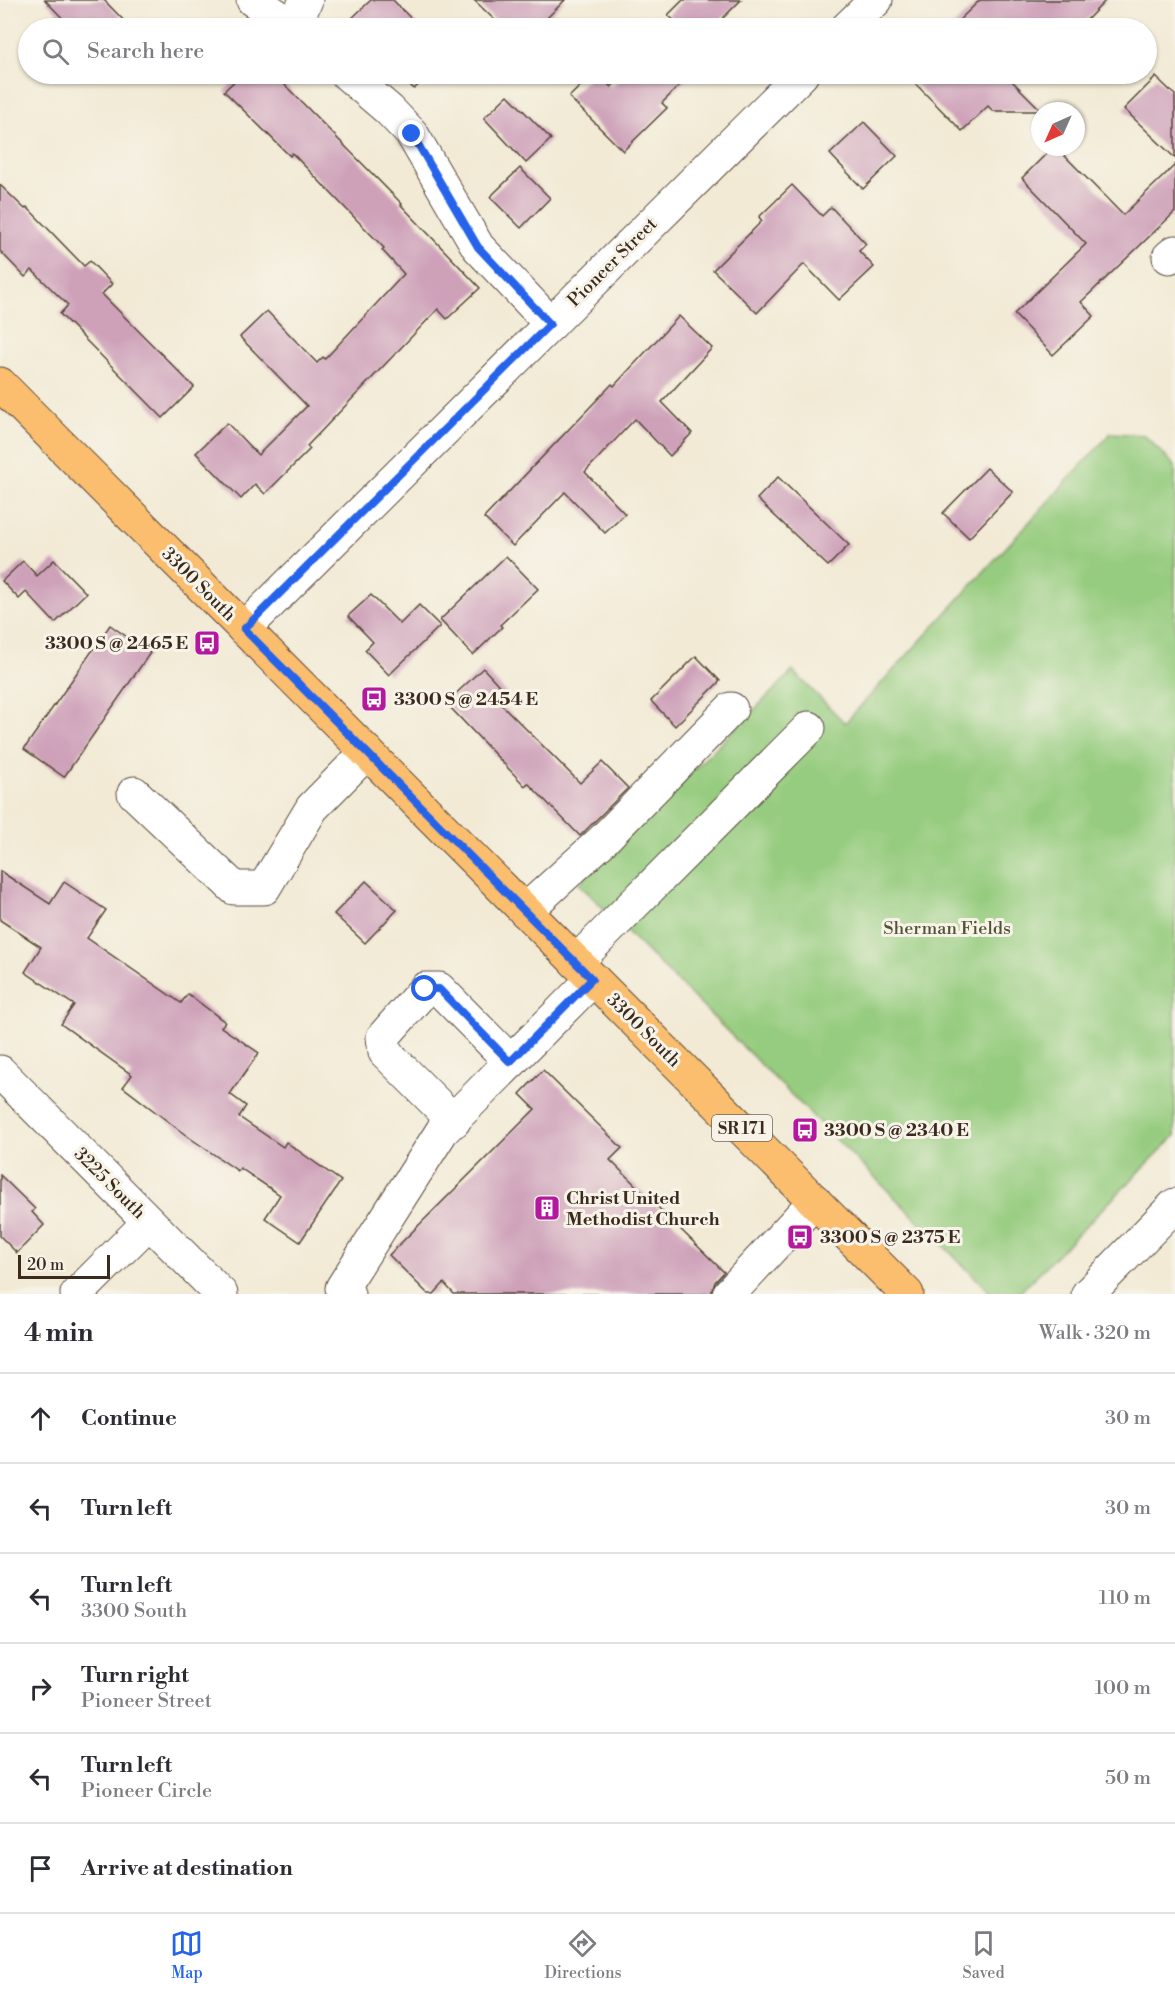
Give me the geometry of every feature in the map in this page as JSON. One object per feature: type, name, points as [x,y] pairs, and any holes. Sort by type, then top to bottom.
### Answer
[{"type":"main road","name":"3300 South","points":[[0,384],[815,1201],[894,1290]]},
{"type":"street","points":[[253,0],[299,18]]},
{"type":"street","points":[[857,18],[876,0]]},
{"type":"street","points":[[359,84],[412,134],[478,247],[550,324]]},
{"type":"street","name":"Pioneer Street","points":[[244,629],[792,84]]},
{"type":"street","points":[[525,911],[602,841],[731,709]]},
{"type":"street","points":[[348,1294],[342,1288],[442,1131],[510,1062],[584,970],[809,728]]},
{"type":"street","points":[[134,793],[234,888],[264,888],[312,808],[367,752]]},
{"type":"street","points":[[454,1121],[385,1052],[383,1037],[425,989],[439,989],[510,1062]]},
{"type":"street","name":"3225 South","points":[[0,1072],[221,1294]]},
{"type":"street","points":[[729,1294],[815,1201]]},
{"type":"street","points":[[1088,1294],[1175,1205]]},
{"type":"street","points":[[77,1294],[149,1222]]},
{"type":"green space","name":"Sherman Fields","points":[[1111,433],[1144,435],[1175,466],[1175,1136],[1018,1294],[992,1294],[579,884],[793,671],[845,723]]},
{"type":"building","points":[[45,0],[104,0],[121,18],[62,18]]},
{"type":"building","points":[[371,0],[393,0],[410,18],[352,18]]},
{"type":"building","points":[[474,0],[565,0],[547,18],[493,18]]},
{"type":"building","points":[[683,0],[741,0],[723,18],[671,18],[668,15]]},
{"type":"building","points":[[980,0],[1106,0],[1089,18],[961,18]]},
{"type":"building","points":[[1157,78],[1175,95],[1175,158],[1124,109],[1149,84],[1157,84]]},
{"type":"building","points":[[231,84],[284,84],[402,204],[480,288],[447,319],[438,309],[307,446],[310,449],[265,494],[255,484],[241,499],[196,453],[227,423],[258,455],[307,406],[240,337],[267,311],[317,363],[323,357],[325,359],[404,274],[382,250],[384,248],[292,153],[290,156],[224,91]]},
{"type":"building","points":[[409,84],[419,84],[414,89]]},
{"type":"building","points":[[583,84],[608,84],[611,87],[614,84],[681,84],[662,103],[667,108],[623,151],[569,97]]},
{"type":"building","points":[[916,84],[1015,84],[1033,102],[1031,102],[1031,111],[993,111],[988,106],[962,131]]},
{"type":"building","points":[[508,95],[551,139],[526,163],[484,118]]},
{"type":"building","points":[[864,122],[897,156],[863,189],[830,154]]},
{"type":"building","points":[[1044,156],[1065,156],[1123,215],[1175,165],[1175,212],[1081,302],[1094,316],[1053,355],[1014,314],[1086,244],[1022,178]]},
{"type":"building","points":[[520,168],[550,198],[521,228],[490,197]]},
{"type":"building","points":[[0,185],[25,209],[27,207],[84,266],[90,261],[112,284],[102,294],[194,387],[163,418],[60,314],[68,305],[32,270],[25,277],[0,251]]},
{"type":"building","points":[[792,185],[822,216],[831,207],[866,244],[859,251],[874,267],[839,300],[804,264],[757,313],[713,270],[762,221],[759,217]]},
{"type":"building","points":[[679,316],[712,348],[662,402],[692,433],[670,456],[635,419],[585,472],[625,514],[605,533],[565,492],[513,546],[484,518],[612,384],[614,386]]},
{"type":"building","points":[[987,468],[1013,492],[969,538],[943,513]]},
{"type":"building","points":[[778,477],[849,545],[828,566],[757,499]]},
{"type":"building","points":[[506,556],[538,589],[500,625],[502,627],[473,655],[440,620]]},
{"type":"building","points":[[54,560],[86,593],[55,623],[26,592],[19,599],[2,581],[23,561],[37,576]]},
{"type":"building","points":[[371,595],[400,624],[419,605],[440,626],[389,675],[365,650],[373,642],[348,616]]},
{"type":"building","points":[[110,625],[150,653],[64,777],[24,749]]},
{"type":"building","points":[[696,656],[720,681],[675,726],[651,701]]},
{"type":"building","points":[[483,668],[508,695],[500,703],[580,783],[602,762],[628,788],[580,836],[528,783],[525,786],[446,703]]},
{"type":"building","points":[[0,871],[50,904],[64,882],[106,910],[87,938],[181,1003],[188,994],[225,1022],[221,1027],[259,1053],[230,1094],[246,1106],[239,1117],[283,1147],[286,1142],[341,1181],[300,1242],[265,1218],[280,1195],[240,1168],[238,1171],[187,1136],[123,1087],[132,1075],[61,1024],[74,1005],[25,972],[41,947],[0,920]]},
{"type":"building","points":[[366,881],[397,910],[365,943],[334,914]]},
{"type":"building","name":"Christ United Methodist Church","points":[[543,1070],[622,1148],[610,1160],[724,1272],[715,1282],[711,1294],[454,1294],[444,1283],[434,1294],[428,1294],[389,1255],[535,1109],[520,1094]]},
{"type":"building","points":[[0,1175],[35,1209],[32,1212],[44,1225],[17,1253],[0,1236]]},
{"type":"place","name":"3300 S @ 2465 E","points":[[207,643]]},
{"type":"place","name":"3300 S @ 2454 E","points":[[374,699]]},
{"type":"place","name":"3300 S @ 2340 E","points":[[805,1130]]},
{"type":"place","name":"Christ United Methodist Church","points":[[547,1208]]},
{"type":"place","name":"3300 S @ 2375 E","points":[[800,1237]]},
{"type":"route","points":[[412,134],[478,247],[550,324],[244,629],[592,979],[510,1062],[439,989],[425,989]]}]
